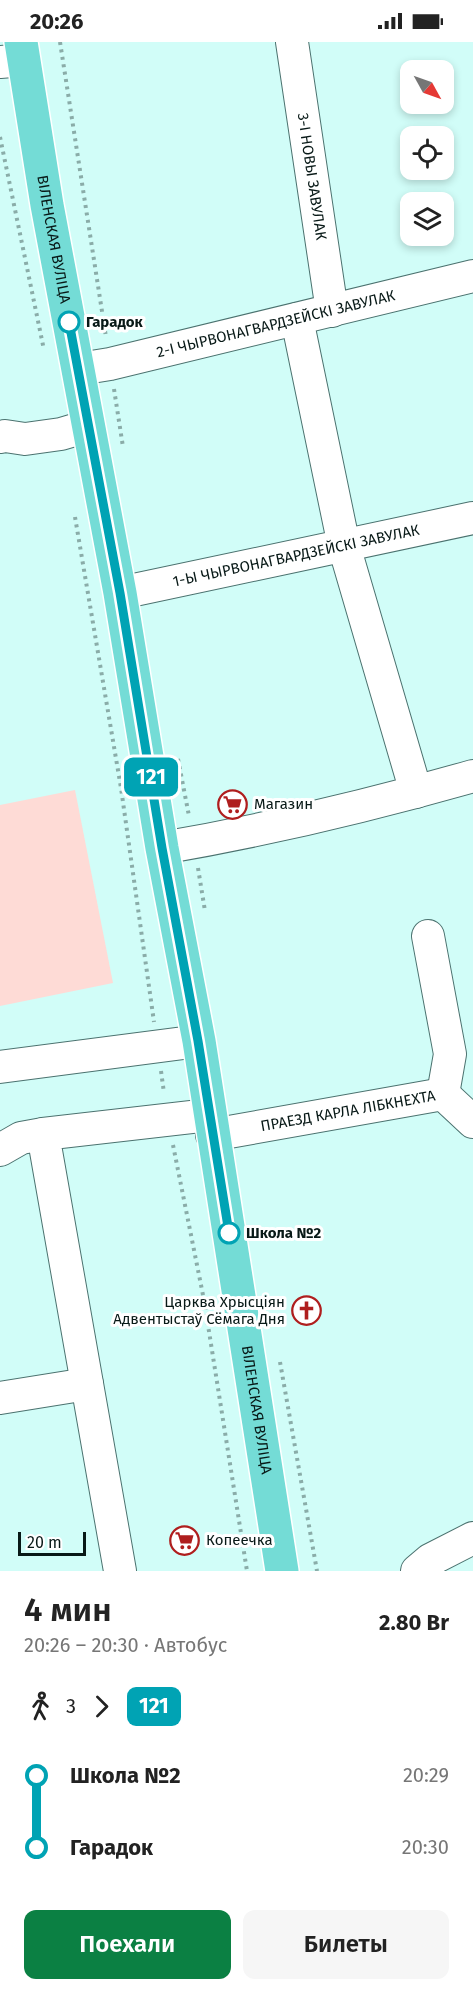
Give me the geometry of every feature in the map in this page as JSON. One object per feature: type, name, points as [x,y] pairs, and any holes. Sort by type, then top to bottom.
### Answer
[{"type":"main road","name":"ВІЛЕНСКАЯ ВУЛІЦА","points":[[15,55],[79,369],[120,593],[162,848],[198,1041],[282,1571]]},
{"type":"street","name":"3-І НОВЫ ЗАВУЛАК","points":[[292,42],[332,311]]},
{"type":"street","name":"2-І ЧЫРВОНАГВАРДЗЕЙСКІ ЗАВУЛАК","points":[[79,369],[110,364],[473,276]]},
{"type":"street","points":[[297,319],[344,546],[416,792]]},
{"type":"street","points":[[0,437],[26,439],[61,434],[88,426]]},
{"type":"street","name":"1-Ы ЧЫРВОНАГВАРДЗЕЙСКІ ЗАВУЛАК","points":[[120,593],[473,518]]},
{"type":"street","points":[[162,848],[233,835],[416,792],[473,776]]},
{"type":"street","points":[[428,936],[450,1054],[443,1094]]},
{"type":"street","points":[[0,1067],[198,1041]]},
{"type":"street","name":"ПРАЕЗД КАРЛА ЛІБКНЕХТА","points":[[0,1150],[21,1138],[168,1118],[211,1125],[443,1094],[473,1122]]},
{"type":"street","points":[[43,1134],[120,1571]]},
{"type":"street","points":[[0,1398],[87,1384]]},
{"type":"street","points":[[417,1571],[430,1560],[473,1538]]},
{"type":"path","points":[[0,136],[44,352]]},
{"type":"path","points":[[75,516],[121,788],[168,1118],[204,1300],[247,1571]]},
{"type":"shaded area","points":[[75,790],[113,983],[0,1006],[0,805]]},
{"type":"bus line","name":"121","points":[[69,322],[120,593],[229,1233]]},
{"type":"place","name":"Гарадок","points":[[69,322]]},
{"type":"place","name":"Магазин","points":[[233,804]]},
{"type":"place","name":"Школа №2","points":[[229,1233]]},
{"type":"place","name":"Царква Хрысціян Адвентыстаў Сёмага Дня","points":[[306,1311]]},
{"type":"place","name":"Копеечка","points":[[185,1540]]}]
